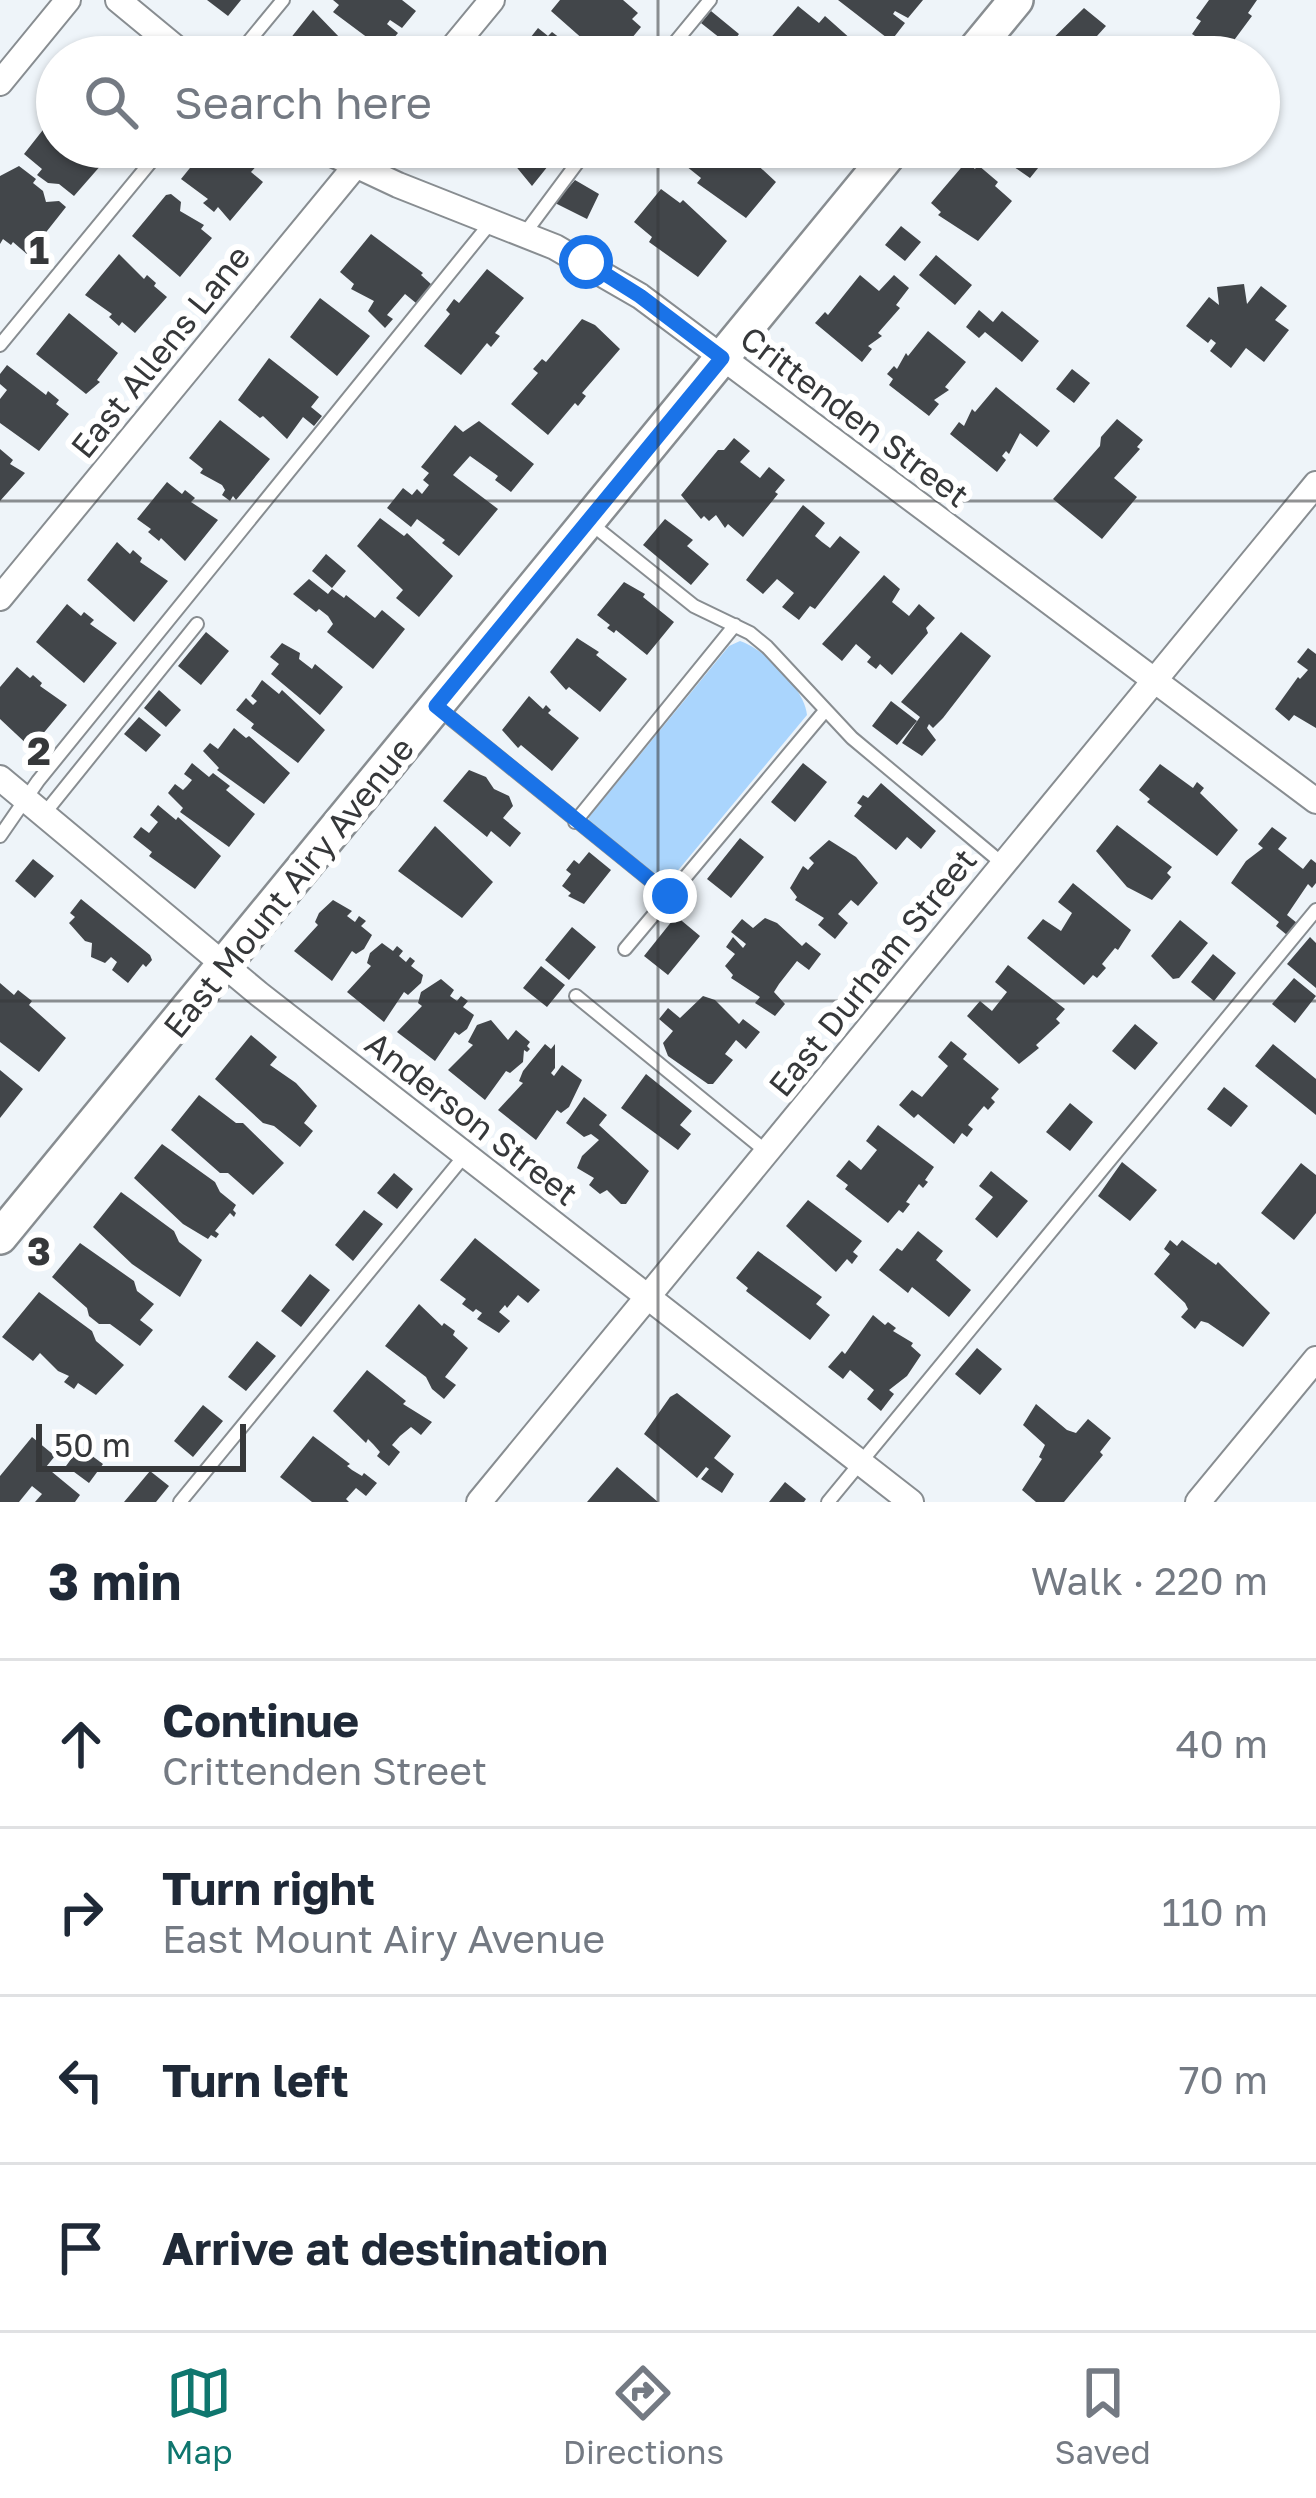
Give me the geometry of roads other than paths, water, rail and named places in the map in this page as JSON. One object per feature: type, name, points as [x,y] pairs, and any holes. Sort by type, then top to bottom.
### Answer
[{"type":"main road","points":[[986,36],[1016,0]]},
{"type":"main road","name":"East Mount Airy Avenue","points":[[0,1237],[878,168]]},
{"type":"street","points":[[39,36],[68,0]]},
{"type":"street","points":[[118,0],[162,36]]},
{"type":"street","points":[[462,36],[492,0]]},
{"type":"street","points":[[0,83],[36,39]]},
{"type":"street","name":"East Allens Lane","points":[[0,598],[354,168]]},
{"type":"street","name":"Crittenden Street","points":[[386,168],[615,280],[1316,801]]},
{"type":"street","name":"East Durham Street","points":[[479,1502],[1316,484]]},
{"type":"street","name":"Anderson Street","points":[[0,778],[465,1155],[911,1502]]},
{"type":"street","points":[[1198,1502],[1316,1359]]},
{"type":"lane","points":[[253,36],[283,0]]},
{"type":"lane","points":[[680,36],[710,0]]},
{"type":"lane","points":[[0,345],[146,168]]},
{"type":"lane","points":[[524,233],[573,168]]},
{"type":"lane","points":[[35,807],[38,781],[493,220]]},
{"type":"lane","points":[[588,521],[694,606],[767,647],[824,712],[1004,864]]},
{"type":"lane","points":[[0,836],[35,807],[197,624]]},
{"type":"lane","points":[[575,822],[735,625]]},
{"type":"lane","points":[[436,706],[670,896]]},
{"type":"lane","points":[[625,949],[824,712]]},
{"type":"lane","points":[[828,1502],[1316,910]]},
{"type":"lane","points":[[576,996],[767,1152]]},
{"type":"lane","points":[[180,1502],[465,1155]]}]
